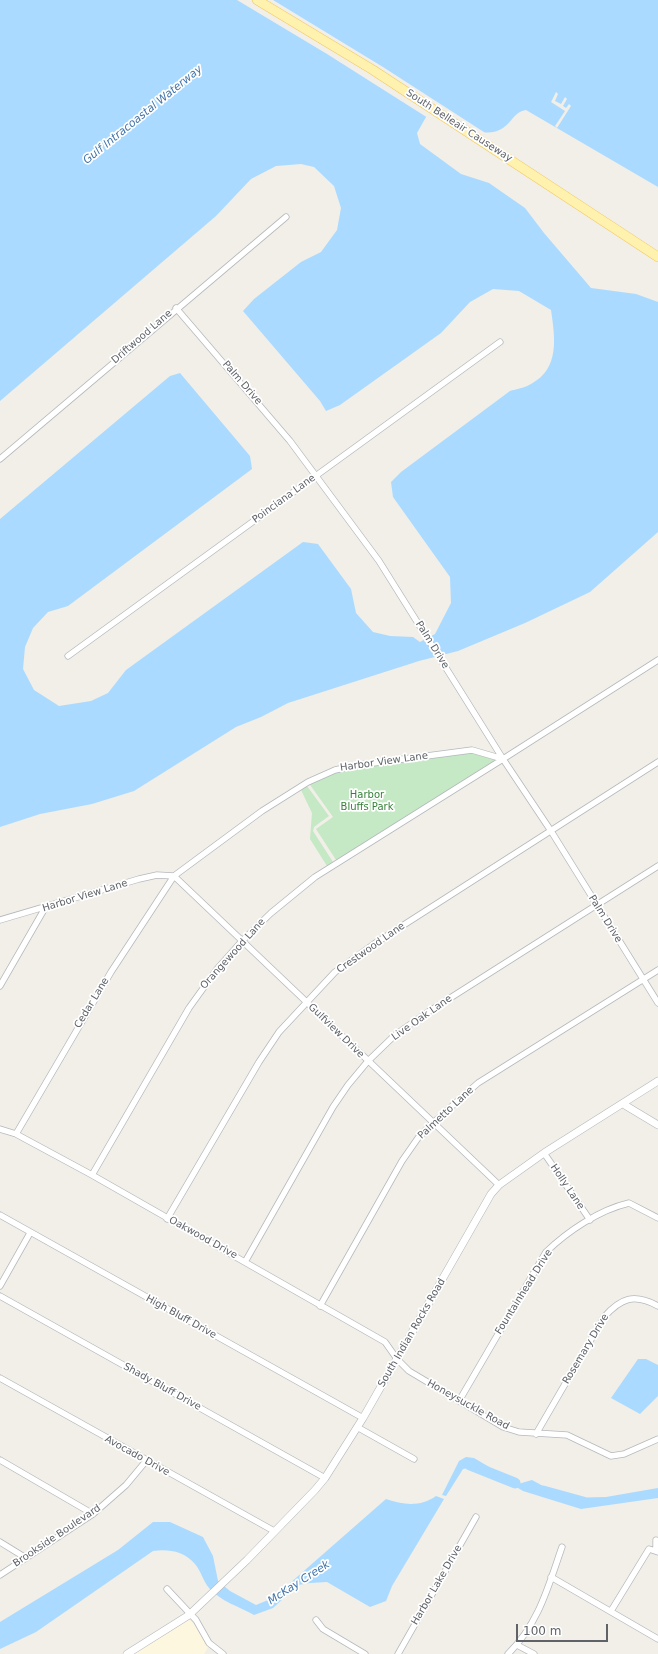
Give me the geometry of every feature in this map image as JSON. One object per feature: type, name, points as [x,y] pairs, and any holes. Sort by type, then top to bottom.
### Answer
[{"type":"main road","name":"South Belleair Causeway","points":[[256,0],[372,70],[658,257]]},
{"type":"street","name":"Driftwood Lane","points":[[0,459],[176,308],[286,217]]},
{"type":"street","name":"Palm Drive","points":[[176,308],[255,398],[316,475],[378,561],[503,759],[551,831],[596,906],[658,1003]]},
{"type":"street","name":"Poinciana Lane","points":[[68,656],[500,342]]},
{"type":"street","points":[[503,759],[658,660]]},
{"type":"street","name":"Harbor View Lane","points":[[0,920],[45,908],[139,879],[157,875],[174,876],[262,810],[308,782],[335,770],[358,765],[472,750],[503,759]]},
{"type":"street","name":"Orangewood Lane","points":[[92,1175],[189,1008],[214,974],[242,941],[270,913],[316,878],[503,759]]},
{"type":"street","name":"Crestwood Lane","points":[[168,1218],[259,1062],[279,1032],[335,972],[374,944],[658,762]]},
{"type":"street","name":"Live Oak Lane","points":[[245,1262],[333,1107],[368,1061],[395,1035],[425,1014],[658,866]]},
{"type":"street","name":"Gulfview Drive","points":[[174,876],[499,1185]]},
{"type":"street","name":"Cedar Lane","points":[[16,1134],[111,972],[174,876]]},
{"type":"street","points":[[0,986],[45,908]]},
{"type":"street","name":"Palmetto Lane","points":[[320,1306],[402,1161],[418,1138],[433,1123],[478,1083],[658,970]]},
{"type":"street","name":"South Indian Rocks Road","points":[[127,1654],[189,1615],[223,1583],[325,1478],[363,1418],[491,1194],[499,1185],[544,1153],[658,1081]]},
{"type":"street","points":[[623,1104],[658,1125]]},
{"type":"street","name":"Oakwood Drive","points":[[0,1129],[16,1134],[92,1175],[385,1342],[397,1359]]},
{"type":"street","name":"Holly Lane","points":[[544,1153],[590,1220]]},
{"type":"street","name":"Fountainhead Drive","points":[[459,1401],[546,1252],[558,1240],[614,1207],[629,1203],[658,1218]]},
{"type":"street","name":"High Bluff Drive","points":[[0,1215],[363,1418]]},
{"type":"street","points":[[0,1286],[30,1232]]},
{"type":"street","name":"Shady Bluff Drive","points":[[0,1296],[325,1478]]},
{"type":"street","name":"Rosemary Drive","points":[[536,1434],[604,1317],[613,1307],[629,1298],[648,1300],[658,1306]]},
{"type":"street","name":"Honeysuckle Road","points":[[397,1359],[409,1371],[503,1427],[518,1432],[536,1434],[556,1433],[567,1435],[610,1456],[624,1454],[658,1439]]},
{"type":"street","name":"Avocado Drive","points":[[0,1378],[146,1461],[274,1531]]},
{"type":"street","points":[[357,1427],[414,1459]]},
{"type":"street","points":[[0,1460],[94,1514]]},
{"type":"street","name":"Brookside Boulevard","points":[[0,1575],[94,1514],[126,1484],[146,1461]]},
{"type":"street","name":"Harbor Lake Drive","points":[[398,1654],[476,1517]]},
{"type":"street","points":[[611,1611],[649,1549],[657,1551],[656,1540]]},
{"type":"street","points":[[0,1542],[26,1558]]},
{"type":"street","points":[[508,1654],[517,1645],[531,1625],[543,1603],[562,1547]]},
{"type":"street","points":[[551,1577],[658,1638]]},
{"type":"street","points":[[167,1589],[189,1615],[196,1620],[209,1643],[223,1654]]},
{"type":"street","points":[[316,1620],[323,1629],[365,1654]]},
{"type":"street","points":[[517,1645],[534,1654]]},
{"type":"shaded area","points":[[188,1619],[193,1623],[208,1647],[204,1654],[133,1654]]},
{"type":"green space","name":"Harbor Bluffs Park","points":[[472,750],[503,759],[338,863],[316,829],[333,817],[308,782],[335,770]]},
{"type":"green space","points":[[307,786],[329,816],[314,827],[313,831],[333,862],[327,866],[310,839],[312,813],[301,790]]},
{"type":"water","name":"Gulf Intracoastal Waterway","points":[[0,0],[658,0],[658,187],[526,110],[516,115],[503,128],[495,132],[486,133],[468,128],[434,111],[426,117],[417,133],[420,144],[461,174],[489,183],[525,208],[544,233],[591,288],[636,294],[658,302],[658,532],[590,592],[525,623],[458,651],[419,661],[288,703],[261,717],[236,727],[134,791],[92,804],[40,814],[0,827],[0,519],[170,376],[180,373],[250,456],[252,469],[68,606],[48,612],[33,628],[25,647],[23,669],[34,690],[59,706],[91,701],[108,693],[126,670],[303,542],[318,544],[351,589],[356,613],[373,632],[390,636],[413,637],[420,642],[435,634],[451,603],[450,577],[393,497],[391,482],[401,472],[510,391],[529,385],[540,377],[547,370],[551,361],[554,331],[551,310],[519,291],[493,289],[470,302],[441,333],[340,405],[326,411],[320,401],[243,311],[254,299],[301,262],[321,252],[337,230],[341,208],[334,186],[314,167],[301,164],[276,166],[251,179],[216,216],[0,401]]},
{"type":"water","points":[[638,1359],[646,1359],[658,1365],[658,1396],[640,1414],[611,1398]]},
{"type":"water","points":[[466,1457],[474,1458],[518,1484],[532,1480],[565,1498],[606,1497],[658,1488],[658,1498],[581,1509],[523,1491],[493,1473],[474,1467],[463,1469],[446,1496],[442,1495],[459,1461]]},
{"type":"water","points":[[436,1496],[444,1499],[392,1586],[386,1601],[370,1607],[327,1582],[310,1583],[298,1585],[273,1608],[254,1615],[224,1600],[214,1593],[207,1585],[195,1564],[186,1556],[176,1552],[164,1550],[153,1551],[36,1632],[0,1649],[0,1622],[118,1550],[153,1522],[170,1522],[203,1537],[213,1556],[218,1581],[230,1591],[256,1605],[273,1598],[386,1499],[399,1503],[412,1504],[430,1500]]},
{"type":"pier","points":[[237,0],[273,0],[383,67],[487,134],[479,134],[434,114],[428,118],[327,54]]},
{"type":"pier","points":[[556,92],[558,94],[555,101],[561,104],[565,97],[567,99],[563,106],[566,108],[569,104],[571,106],[557,128],[555,126],[565,111],[551,102]]},
{"type":"waterway","name":"McKay Creek","points":[[470,1465],[515,1483]]},
{"type":"waterway","name":"McKay Creek","points":[[543,1491],[583,1502]]}]
